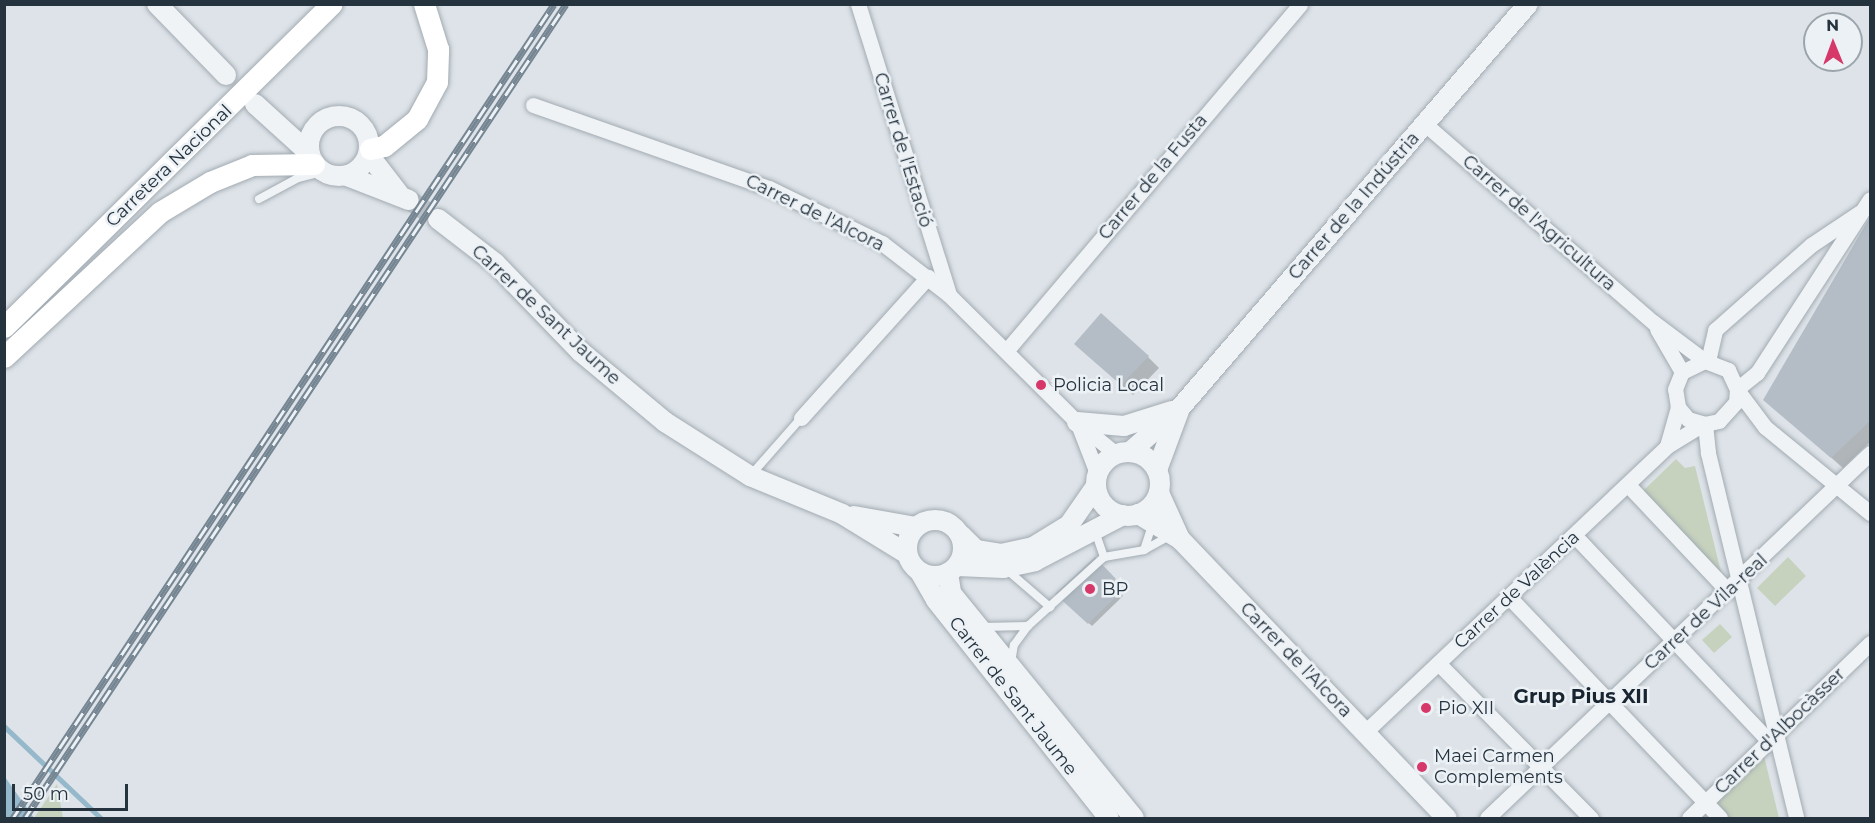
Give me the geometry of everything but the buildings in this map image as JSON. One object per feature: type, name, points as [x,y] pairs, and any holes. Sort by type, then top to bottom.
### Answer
[{"type":"main road","name":"Carretera Nacional","points":[[4,307],[315,4]]},
{"type":"main road","name":"Carretera Nacional","points":[[4,327],[332,4]]},
{"type":"main road","points":[[370,152],[384,147],[417,119],[436,82],[438,49],[424,4]]},
{"type":"main road","points":[[4,357],[160,212],[210,182],[252,165],[315,163]]},
{"type":"street","points":[[157,4],[226,75]]},
{"type":"street","name":"Carrer de l'Estació","points":[[858,4],[949,295]]},
{"type":"street","name":"Carrer de la Fusta","points":[[1007,350],[1300,4]]},
{"type":"street","name":"Carrer de la Indústria","points":[[1123,453],[1180,408],[1528,4]]},
{"type":"street","points":[[255,104],[315,163],[404,197],[370,152],[367,131],[353,119],[335,116],[319,123],[274,122]]},
{"type":"street","name":"Carrer de l'Alcora","points":[[533,105],[769,188],[882,243],[949,295],[1007,350],[1077,422],[1123,453]]},
{"type":"street","points":[[315,163],[310,137],[319,123]]},
{"type":"street","name":"Carrer de l'Agricultura","points":[[1425,124],[1653,322],[1706,361]]},
{"type":"street","points":[[347,176],[361,169],[370,152]]},
{"type":"street","points":[[1706,361],[1715,330],[1811,244],[1867,205]]},
{"type":"street","points":[[1867,205],[1757,373],[1737,390],[1731,412],[1719,421],[1704,424],[1688,419],[1678,407],[1675,389],[1682,372],[1706,361],[1728,370],[1737,390],[1765,427],[1870,513]]},
{"type":"street","name":"Carrer de Sant Jaume","points":[[438,219],[495,263],[581,352],[665,422],[750,476],[842,514],[907,554]]},
{"type":"street","points":[[801,418],[928,277]]},
{"type":"street","name":"Carrer de l'Agricultura","points":[[1653,322],[1682,372]]},
{"type":"street","name":"Carrer de València","points":[[1667,446],[1678,407]]},
{"type":"street","points":[[1077,422],[1124,426],[1180,408]]},
{"type":"street","name":"Carrer de la Indústria","points":[[1157,470],[1180,408]]},
{"type":"street","points":[[1731,412],[1765,427]]},
{"type":"street","name":"Carrer de l'Alcora","points":[[1077,422],[1096,480]]},
{"type":"street","points":[[1704,424],[1733,586],[1796,819]]},
{"type":"street","name":"Carrer de València","points":[[1365,732],[1510,598],[1667,446],[1704,424]]},
{"type":"street","points":[[1123,453],[1148,458],[1157,470],[1159,493],[1153,503],[1138,518],[1095,531],[1053,555],[1004,568],[952,570],[938,576],[920,572],[907,554],[908,539],[916,526],[940,520],[961,535],[976,550],[1001,554],[1033,547],[1069,525],[1104,462],[1123,453]]},
{"type":"street","name":"Carrer de Vila-real","points":[[1487,819],[1676,641],[1870,453]]},
{"type":"street","points":[[1096,480],[1104,505],[1138,518],[1176,537]]},
{"type":"street","points":[[1628,485],[1733,586]]},
{"type":"street","name":"Carrer de l'Alcora","points":[[1159,493],[1176,537],[1447,819]]},
{"type":"street","name":"Carrer de Sant Jaume","points":[[842,514],[916,526]]},
{"type":"street","points":[[952,570],[963,551],[961,535]]},
{"type":"street","points":[[1575,536],[1772,737]]},
{"type":"street","name":"Carrer de Sant Jaume","points":[[952,570],[951,594],[1011,664],[1134,819]]},
{"type":"street","name":"Carrer de Sant Jaume","points":[[920,572],[936,600],[1109,819]]},
{"type":"street","points":[[1510,598],[1720,819]]},
{"type":"street","name":"Carrer d'Albocàsser","points":[[1689,819],[1870,643]]},
{"type":"street","points":[[1438,663],[1591,819]]},
{"type":"lane","points":[[259,200],[298,178],[315,163]]},
{"type":"lane","points":[[750,476],[801,418]]},
{"type":"lane","points":[[1138,518],[1144,550]]},
{"type":"lane","points":[[1095,531],[1104,556]]},
{"type":"lane","points":[[1011,664],[1014,645],[1028,626],[1104,556],[1144,550],[1176,537]]},
{"type":"lane","points":[[1004,568],[1050,607]]},
{"type":"lane","points":[[979,627],[1028,626]]},
{"type":"green space","points":[[1676,459],[1685,468],[1695,466],[1721,572],[1643,491]]},
{"type":"green space","points":[[1788,557],[1806,576],[1775,606],[1757,588]]},
{"type":"green space","points":[[1720,624],[1732,637],[1714,653],[1702,640]]},
{"type":"green space","points":[[1764,756],[1779,818],[1729,818],[1715,803]]},
{"type":"green space","points":[[57,784],[63,818],[34,818]]},
{"type":"water","points":[[5,777],[34,818],[5,818]]},
{"type":"waterway","points":[[4,726],[101,818]]},
{"type":"tunnel","points":[[409,200],[438,219]]},
{"type":"railway","points":[[13,818],[554,4]]},
{"type":"railway","points":[[25,818],[566,4]]},
{"type":"place","name":"Policia Local","points":[[1041,385]]},
{"type":"place","name":"BP","points":[[1090,589]]},
{"type":"place","name":"Pio XII","points":[[1426,708]]},
{"type":"place","name":"Maei Carmen Complements","points":[[1422,767]]},
{"type":"district","name":"Grup Pius XII","points":[[1581,696]]}]
